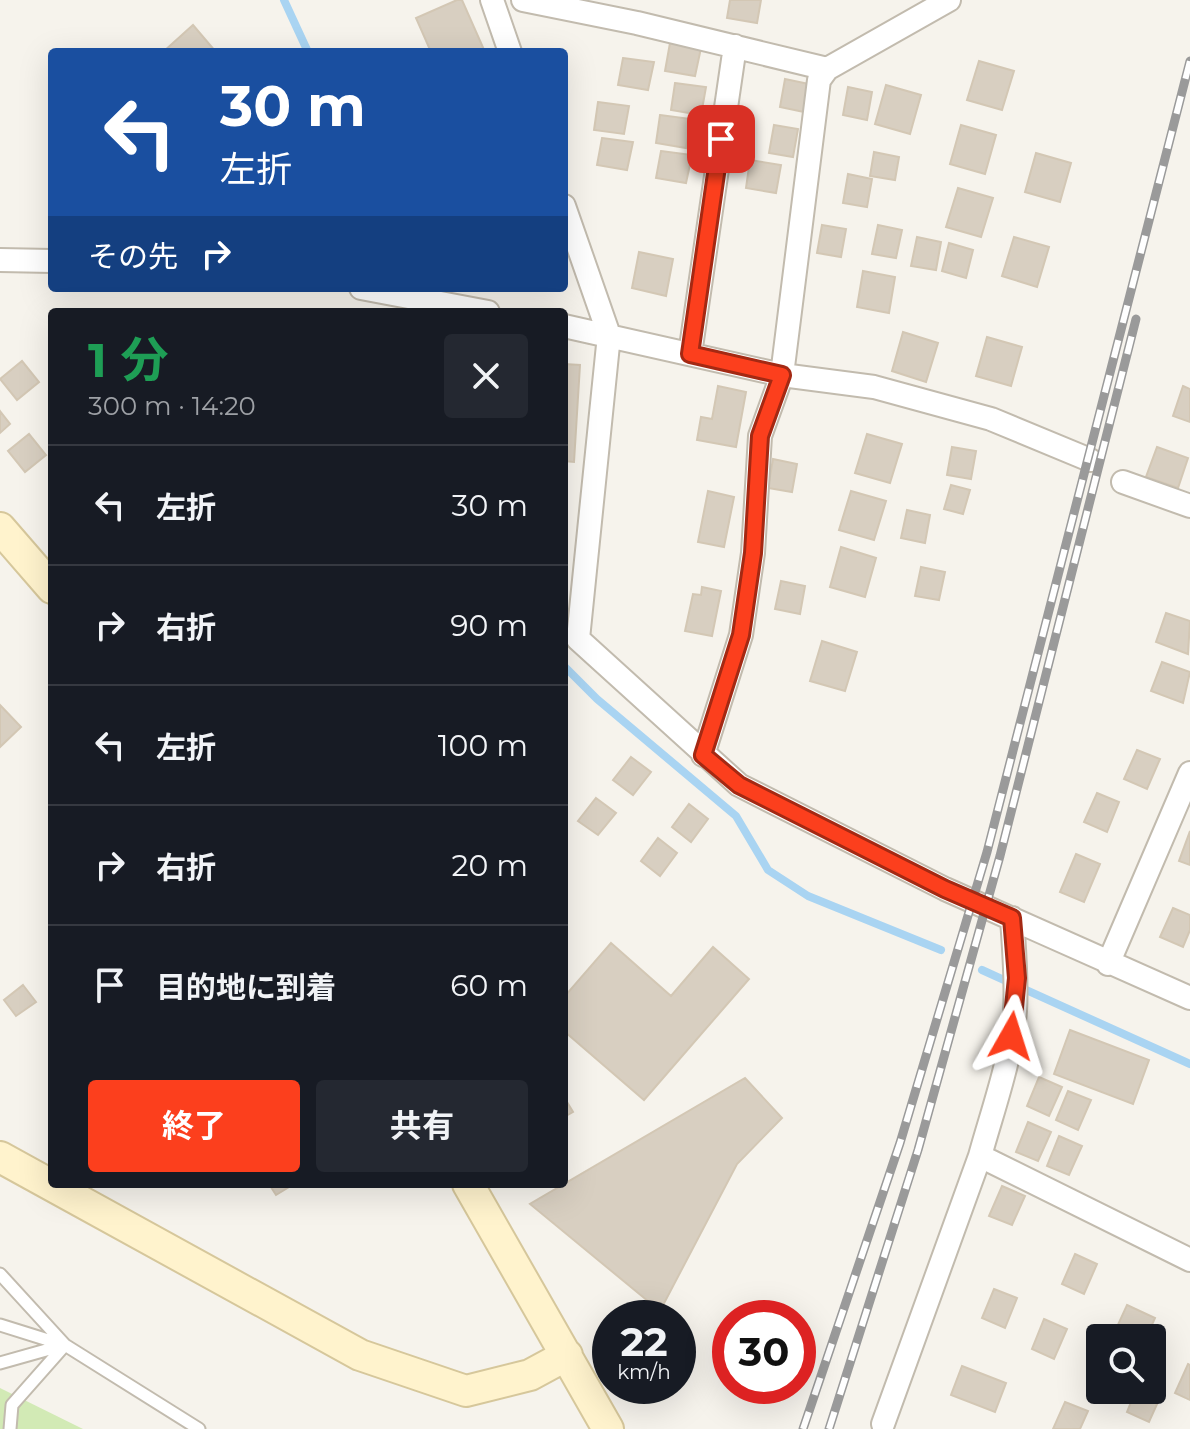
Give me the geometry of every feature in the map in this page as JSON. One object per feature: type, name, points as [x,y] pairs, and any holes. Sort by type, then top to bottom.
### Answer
[{"type":"main road","points":[[0,528],[48,583]]},
{"type":"main road","points":[[0,1157],[48,1183]]},
{"type":"main road","points":[[56,1188],[360,1355],[466,1391],[530,1375],[567,1355]]},
{"type":"main road","points":[[470,1188],[608,1429]]},
{"type":"street","points":[[492,0],[509,48]]},
{"type":"street","points":[[523,0],[637,23],[827,69]]},
{"type":"street","points":[[637,23],[640,0]]},
{"type":"street","points":[[703,755],[741,635],[753,553],[760,436],[782,375],[819,80],[827,69],[949,0]]},
{"type":"street","points":[[690,354],[735,46]]},
{"type":"street","points":[[568,217],[609,335],[578,639],[739,785],[945,889],[1190,998]]},
{"type":"street","points":[[0,260],[48,261]]},
{"type":"street","points":[[383,292],[464,308]]},
{"type":"street","points":[[568,327],[782,375],[874,387],[962,411],[1090,460]]},
{"type":"street","points":[[1123,482],[1190,506]]},
{"type":"street","points":[[1108,964],[1190,773]]},
{"type":"street","points":[[883,1424],[980,1156],[1007,1060],[1016,988],[1012,918]]},
{"type":"street","points":[[980,1156],[1190,1260]]},
{"type":"lane","points":[[0,1274],[65,1345]]},
{"type":"lane","points":[[0,1325],[65,1345],[199,1429]]},
{"type":"lane","points":[[0,1363],[65,1345]]},
{"type":"lane","points":[[10,1429],[12,1405],[65,1345]]},
{"type":"green space","points":[[0,1388],[83,1429],[0,1429]]},
{"type":"building","points":[[462,0],[483,48],[429,48],[416,18]]},
{"type":"building","points":[[730,0],[761,0],[757,23],[727,18]]},
{"type":"building","points":[[193,25],[213,48],[167,48]]},
{"type":"building","points":[[670,43],[701,48],[695,76],[665,71]]},
{"type":"building","points":[[623,58],[654,62],[648,90],[618,85]]},
{"type":"building","points":[[979,61],[1014,71],[1002,110],[967,100]]},
{"type":"building","points":[[785,79],[809,84],[804,112],[780,107]]},
{"type":"building","points":[[675,83],[706,87],[701,115],[671,110]]},
{"type":"building","points":[[886,85],[921,95],[910,134],[875,124]]},
{"type":"building","points":[[848,87],[872,92],[867,120],[843,115]]},
{"type":"building","points":[[598,102],[629,106],[624,134],[594,130]]},
{"type":"building","points":[[660,115],[691,119],[686,148],[656,143]]},
{"type":"building","points":[[774,125],[798,129],[793,157],[769,153]]},
{"type":"building","points":[[961,125],[996,135],[985,174],[950,164]]},
{"type":"building","points":[[602,138],[633,142],[627,170],[597,165]]},
{"type":"building","points":[[661,151],[692,155],[686,183],[656,178]]},
{"type":"building","points":[[874,152],[899,157],[895,180],[870,176]]},
{"type":"building","points":[[1036,153],[1071,163],[1060,202],[1025,192]]},
{"type":"building","points":[[750,160],[781,165],[776,193],[746,188]]},
{"type":"building","points":[[848,174],[872,179],[867,207],[843,203]]},
{"type":"building","points":[[958,188],[993,198],[981,237],[946,227]]},
{"type":"building","points":[[822,225],[846,229],[841,257],[817,253]]},
{"type":"building","points":[[878,225],[902,230],[896,258],[872,254]]},
{"type":"building","points":[[917,237],[941,242],[936,270],[911,266]]},
{"type":"building","points":[[1014,237],[1049,247],[1037,287],[1002,276]]},
{"type":"building","points":[[949,243],[973,250],[966,278],[942,271]]},
{"type":"building","points":[[639,252],[673,259],[666,296],[632,288]]},
{"type":"building","points":[[863,271],[895,277],[889,313],[857,307]]},
{"type":"building","points":[[903,332],[938,343],[926,382],[892,371]]},
{"type":"building","points":[[987,337],[1022,347],[1011,386],[976,376]]},
{"type":"building","points":[[22,361],[39,382],[17,400],[0,379]]},
{"type":"building","points":[[568,364],[580,365],[574,462],[568,461]]},
{"type":"building","points":[[718,386],[746,392],[736,447],[697,440],[701,417],[712,419]]},
{"type":"building","points":[[1183,386],[1190,389],[1190,422],[1173,416]]},
{"type":"building","points":[[0,411],[10,424],[0,433]]},
{"type":"building","points":[[29,434],[46,455],[25,472],[8,451]]},
{"type":"building","points":[[867,434],[902,444],[890,483],[855,473]]},
{"type":"building","points":[[952,447],[976,451],[971,479],[947,475]]},
{"type":"building","points":[[1157,447],[1188,458],[1178,488],[1146,477]]},
{"type":"building","points":[[773,459],[797,464],[792,492],[768,488]]},
{"type":"building","points":[[951,485],[970,490],[963,514],[944,509]]},
{"type":"building","points":[[708,491],[734,497],[724,547],[698,542]]},
{"type":"building","points":[[851,491],[886,501],[874,540],[839,530]]},
{"type":"building","points":[[907,510],[930,515],[925,543],[901,538]]},
{"type":"building","points":[[841,547],[876,558],[865,597],[830,587]]},
{"type":"building","points":[[921,567],[945,572],[939,600],[915,596]]},
{"type":"building","points":[[781,581],[805,586],[800,614],[775,609]]},
{"type":"building","points":[[702,587],[721,591],[712,636],[685,631],[693,594],[701,595]]},
{"type":"building","points":[[1166,613],[1190,621],[1188,654],[1156,642]]},
{"type":"building","points":[[822,641],[857,652],[845,691],[810,681]]},
{"type":"building","points":[[1162,662],[1190,672],[1183,703],[1151,691]]},
{"type":"building","points":[[0,705],[21,727],[0,747]]},
{"type":"building","points":[[1137,750],[1160,759],[1147,789],[1124,779]]},
{"type":"building","points":[[631,757],[651,772],[633,795],[613,780]]},
{"type":"building","points":[[1097,793],[1119,802],[1107,832],[1084,822]]},
{"type":"building","points":[[596,798],[616,813],[598,835],[578,821]]},
{"type":"building","points":[[689,804],[708,819],[691,842],[672,827]]},
{"type":"building","points":[[1190,831],[1190,865],[1179,861]]},
{"type":"building","points":[[658,838],[677,853],[660,876],[641,861]]},
{"type":"building","points":[[1076,854],[1100,864],[1084,902],[1060,892]]},
{"type":"building","points":[[1173,908],[1190,915],[1190,930],[1183,947],[1160,937]]},
{"type":"building","points":[[611,943],[671,996],[713,947],[749,979],[644,1100],[568,1034],[568,992]]},
{"type":"building","points":[[23,985],[36,1002],[16,1016],[4,1000]]},
{"type":"building","points":[[1070,1030],[1149,1060],[1133,1104],[1054,1074]]},
{"type":"building","points":[[1039,1077],[1062,1087],[1049,1116],[1027,1106]]},
{"type":"building","points":[[745,1078],[782,1118],[737,1164],[666,1300],[647,1300],[530,1204],[557,1188],[568,1188],[568,1182]]},
{"type":"building","points":[[1068,1091],[1091,1100],[1078,1130],[1056,1120]]},
{"type":"building","points":[[1028,1122],[1051,1132],[1038,1161],[1016,1152]]},
{"type":"building","points":[[1059,1136],[1082,1146],[1069,1175],[1047,1166]]},
{"type":"building","points":[[1002,1186],[1025,1196],[1012,1225],[989,1216]]},
{"type":"building","points":[[272,1188],[287,1188],[276,1195]]},
{"type":"building","points":[[1075,1254],[1097,1264],[1084,1294],[1062,1284]]},
{"type":"building","points":[[994,1289],[1017,1298],[1005,1328],[982,1318]]},
{"type":"building","points":[[1127,1305],[1155,1318],[1152,1324],[1118,1324]]},
{"type":"building","points":[[1044,1319],[1067,1329],[1054,1359],[1032,1349]]},
{"type":"building","points":[[1190,1365],[1190,1400],[1175,1393]]},
{"type":"building","points":[[962,1366],[1006,1383],[995,1412],[951,1395]]},
{"type":"building","points":[[1065,1402],[1088,1411],[1080,1429],[1053,1429]]},
{"type":"building","points":[[1130,1404],[1157,1404],[1149,1422],[1127,1412]]},
{"type":"waterway","points":[[284,0],[306,48]]},
{"type":"waterway","points":[[568,670],[597,699],[736,816],[768,870],[808,896],[941,950]]},
{"type":"waterway","points":[[982,970],[1190,1064]]},
{"type":"railway","points":[[803,1429],[900,1143],[987,852],[1190,61]]},
{"type":"railway","points":[[829,1429],[918,1150],[1000,856],[1136,319]]},
{"type":"route","points":[[721,139],[690,354],[782,375],[760,436],[753,553],[741,635],[703,755],[739,785],[945,889],[1012,918],[1017,978],[1011,1036]]}]
